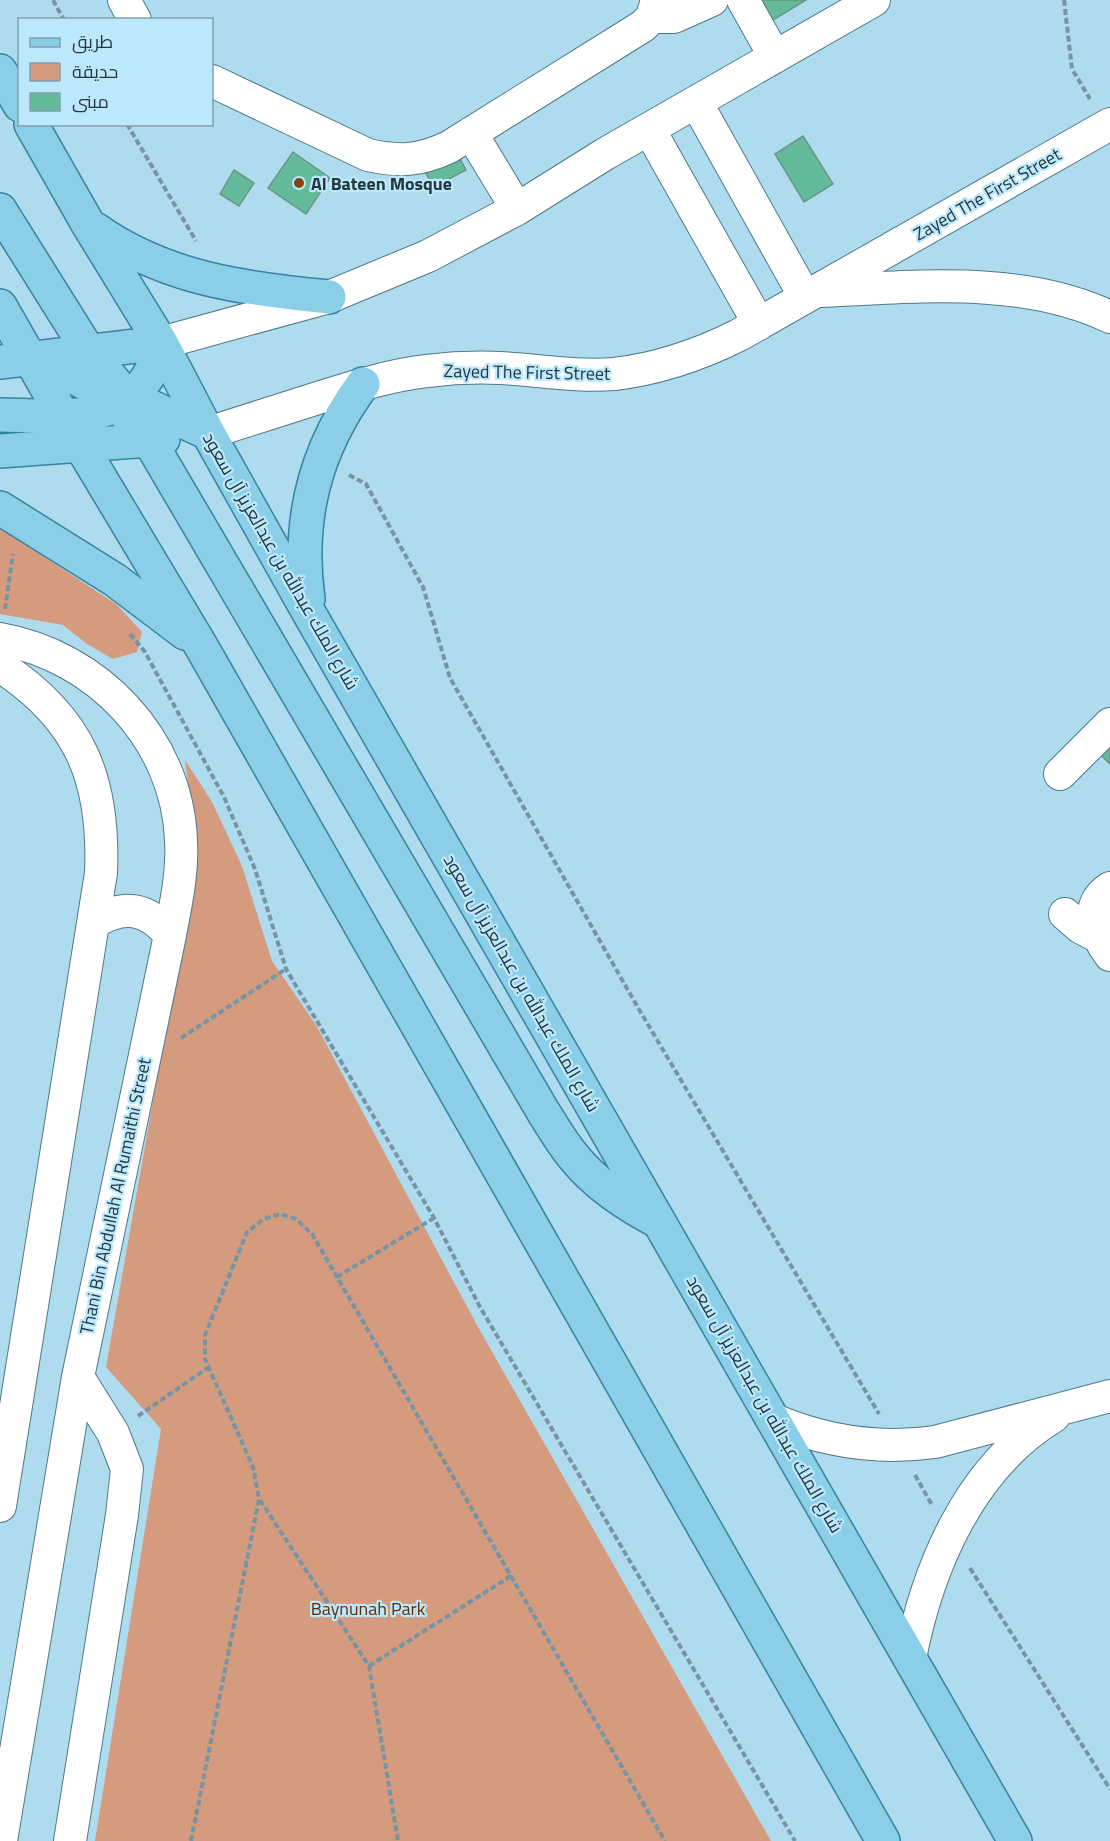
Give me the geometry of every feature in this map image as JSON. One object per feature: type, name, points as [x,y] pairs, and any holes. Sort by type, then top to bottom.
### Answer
[{"type":"main road","points":[[0,71],[18,102]]},
{"type":"main road","name":"شارع الملك عبدالله بن عبدالعزيز آل سعود","points":[[32,126],[88,224],[161,343],[208,433],[309,613],[1015,1841]]},
{"type":"main road","points":[[0,210],[89,352],[117,385],[124,402],[544,1113],[567,1147],[595,1180],[628,1205],[660,1223]]},
{"type":"main road","points":[[88,224],[109,239],[146,259],[202,279],[266,290],[329,297]]},
{"type":"main road","points":[[0,306],[15,360],[63,416],[201,646],[883,1841]]},
{"type":"main road","points":[[0,415],[63,416],[99,411],[124,402],[142,386],[151,373],[161,343],[15,360]]},
{"type":"main road","points":[[15,360],[77,378],[124,402],[208,433]]},
{"type":"main road","points":[[309,613],[304,574],[304,535],[309,497],[332,433],[363,384]]},
{"type":"main road","name":"Zayed The First Street","points":[[0,451],[148,440],[208,433]]},
{"type":"main road","points":[[0,508],[115,580],[201,646]]},
{"type":"street","points":[[124,0],[134,18]]},
{"type":"street","points":[[213,81],[368,155],[388,160],[429,157],[644,26],[655,9],[674,17],[712,0]]},
{"type":"street","points":[[743,0],[775,57]]},
{"type":"street","points":[[161,343],[329,297],[428,256],[517,209],[649,129],[873,0]]},
{"type":"street","points":[[696,102],[812,294],[918,287],[997,289],[1036,293],[1066,300],[1110,316]]},
{"type":"street","name":"Zayed The First Street","points":[[208,433],[363,384],[424,371],[500,368],[578,375],[613,374],[679,361],[710,350],[759,324],[1108,125]]},
{"type":"street","points":[[649,129],[759,324]]},
{"type":"street","points":[[471,133],[517,209]]},
{"type":"street","name":"Thani Bin Abdullah Al Rumaithi Street","points":[[0,639],[34,647],[91,677],[114,695],[133,715],[150,738],[163,763],[172,788],[180,830],[181,865],[170,935],[78,1377],[1,1841]]},
{"type":"street","points":[[0,666],[42,697],[62,719],[78,743],[88,766],[100,817],[102,845],[101,873],[0,1506]]},
{"type":"street","points":[[1060,774],[1110,724]]},
{"type":"street","points":[[1103,946],[1094,924],[1094,912],[1098,901],[1110,888]]},
{"type":"street","points":[[93,923],[106,915],[120,911],[134,911],[149,915],[170,935]]},
{"type":"street","points":[[1065,914],[1103,946]]},
{"type":"street","points":[[70,1841],[122,1515],[127,1469],[113,1433],[78,1377]]},
{"type":"street","points":[[774,1420],[797,1430],[838,1441],[873,1446],[893,1438],[935,1442],[1110,1396]]},
{"type":"street","points":[[910,1658],[925,1596],[950,1537],[979,1487],[998,1463],[1021,1441],[1046,1421],[1073,1405]]},
{"type":"path","points":[[53,0],[63,18]]},
{"type":"path","points":[[1064,0],[1072,69],[1108,125]]},
{"type":"path","points":[[128,126],[196,242]]},
{"type":"path","points":[[346,473],[366,484],[423,587],[450,678],[637,1006],[950,1537],[1110,1789]]},
{"type":"path","points":[[0,639],[14,550]]},
{"type":"path","points":[[145,652],[228,807],[255,869],[286,969],[434,1218],[486,1317],[795,1841]]},
{"type":"path","points":[[143,1062],[286,969]]},
{"type":"path","points":[[191,1841],[259,1499],[253,1467],[205,1359],[206,1335],[247,1232],[264,1219],[280,1214],[296,1219],[312,1234],[664,1841]]},
{"type":"path","points":[[337,1277],[434,1218]]},
{"type":"path","points":[[113,1433],[209,1367]]},
{"type":"path","points":[[259,1499],[369,1666],[398,1841]]},
{"type":"path","points":[[369,1666],[511,1576]]},
{"type":"green space","points":[[0,528],[116,604],[142,632],[137,652],[113,659],[87,644],[63,625],[0,614]]},
{"type":"green space","name":"Baynunah Park","points":[[185,760],[212,802],[242,866],[272,961],[316,1025],[478,1327],[771,1841],[95,1841],[161,1429],[106,1367],[195,863],[193,820]]},
{"type":"building","points":[[756,0],[806,0],[770,22]]},
{"type":"building","points":[[803,136],[833,184],[804,202],[775,154]]},
{"type":"building","name":"Al Bateen Mosque","points":[[293,152],[330,178],[306,214],[268,188]]},
{"type":"building","points":[[458,155],[466,170],[434,187],[425,172]]},
{"type":"building","points":[[234,170],[254,183],[239,206],[220,194]]},
{"type":"building","points":[[1110,744],[1110,764],[1100,754]]},
{"type":"place","name":"Al Bateen Mosque","points":[[299,183]]}]
